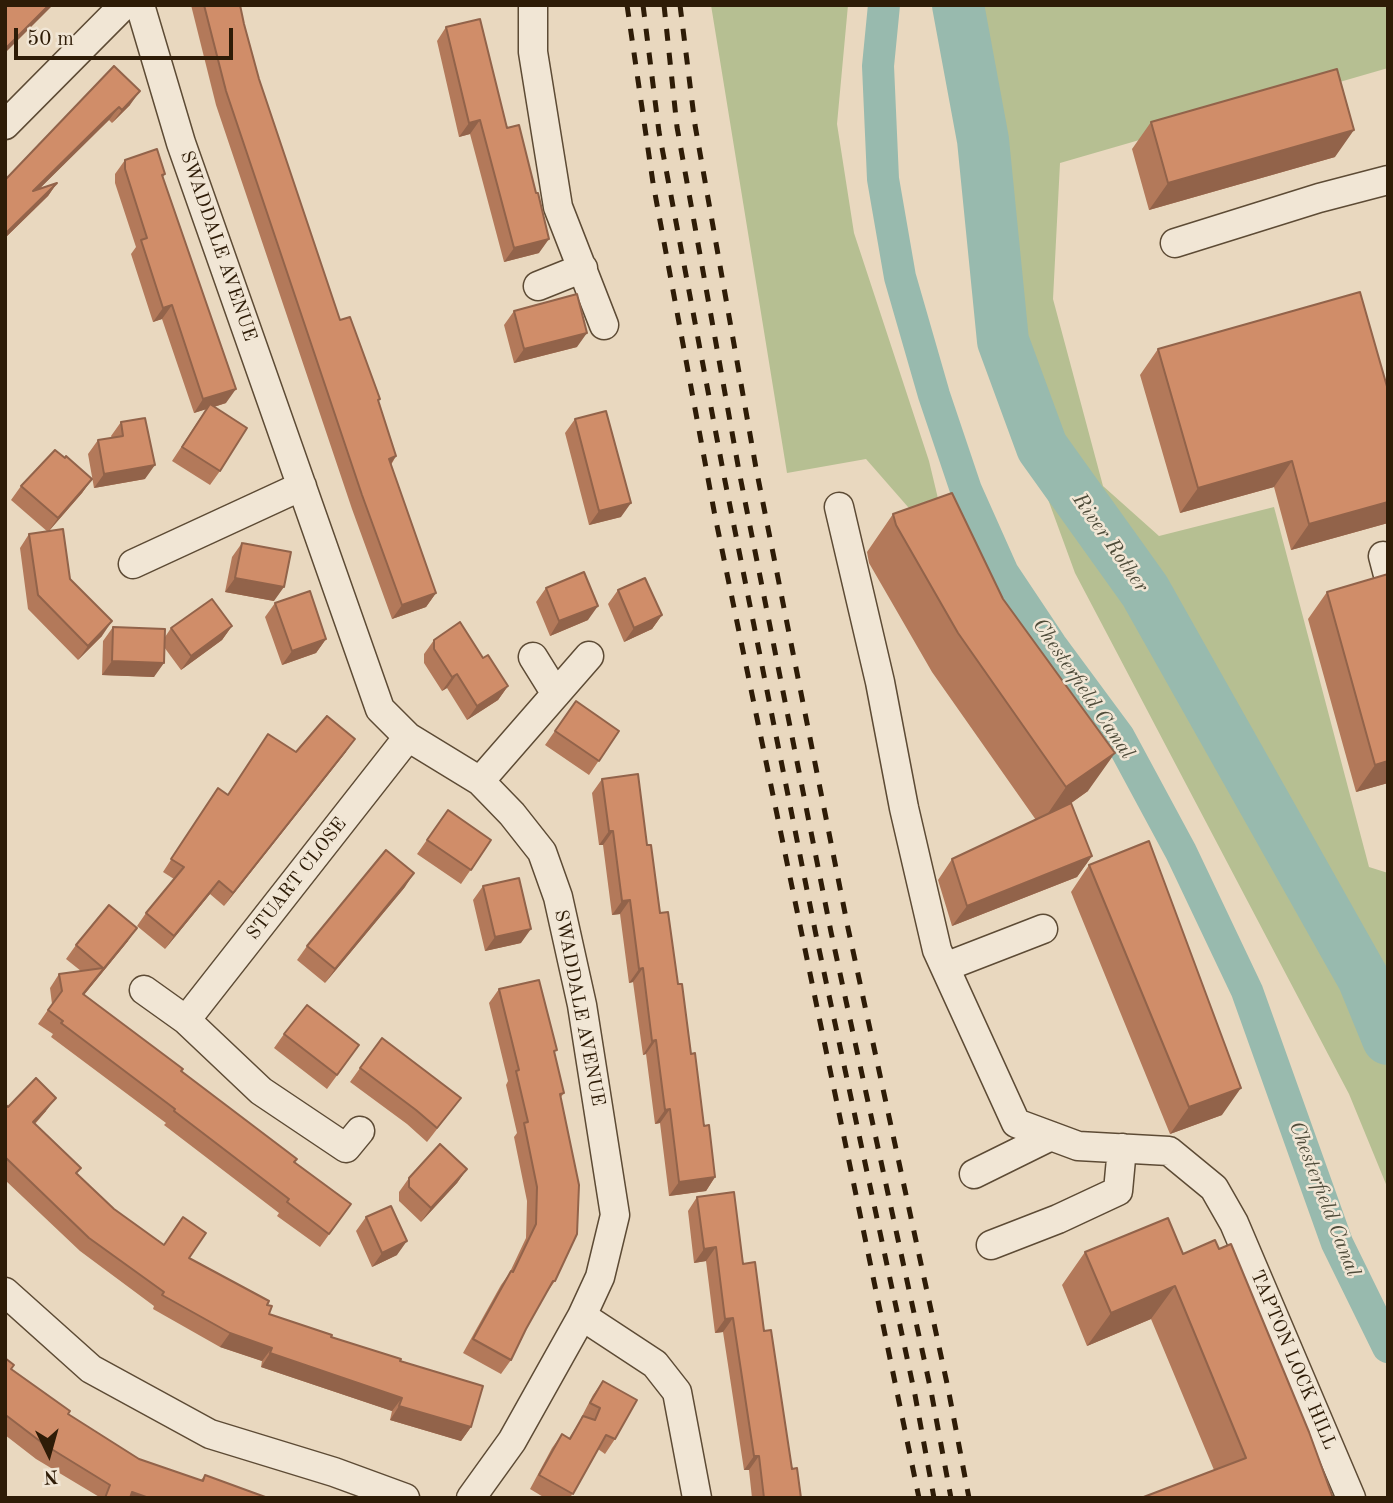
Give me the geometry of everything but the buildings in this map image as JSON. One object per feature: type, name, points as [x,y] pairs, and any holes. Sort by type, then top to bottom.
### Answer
[{"type":"street","points":[[5,125],[124,5]]},
{"type":"street","name":"SWADDALE AVENUE","points":[[140,5],[181,143],[380,709],[408,737],[480,782],[512,814],[542,852],[558,897],[582,1005],[615,1215],[600,1277],[582,1316],[512,1441],[471,1498]]},
{"type":"street","points":[[533,5],[533,52],[558,207],[604,325]]},
{"type":"street","points":[[1175,243],[1319,198],[1388,180]]},
{"type":"street","points":[[538,286],[583,268]]},
{"type":"street","points":[[133,564],[302,486]]},
{"type":"street","name":"TAPTON LOCK HILL","points":[[839,507],[880,682],[904,808],[937,950],[1016,1123],[1078,1146],[1169,1152],[1214,1188],[1234,1223],[1351,1498]]},
{"type":"street","points":[[480,782],[589,656]]},
{"type":"street","points":[[533,657],[556,694]]},
{"type":"street","name":"STUART CLOSE","points":[[186,1020],[408,737]]},
{"type":"street","points":[[945,967],[1043,929]]},
{"type":"street","points":[[144,990],[186,1020],[261,1091],[346,1148],[360,1131]]},
{"type":"street","points":[[974,1174],[1051,1136]]},
{"type":"street","points":[[992,1245],[1058,1219],[1118,1191],[1122,1148]]},
{"type":"street","points":[[5,1292],[91,1369],[211,1434],[334,1472],[405,1498]]},
{"type":"street","points":[[582,1316],[655,1364],[677,1392],[697,1498]]},
{"type":"green space","points":[[711,5],[848,5],[837,124],[854,233],[929,461],[941,511],[922,523],[866,459],[787,473]]},
{"type":"green space","points":[[965,5],[1388,5],[1388,68],[1060,163],[1053,299],[1103,486],[1159,536],[1274,507],[1369,867],[1388,873],[1388,1189],[1349,1094],[1075,573],[993,349],[961,35]]},
{"type":"waterway","name":"Chesterfield Canal","points":[[884,5],[878,66],[883,179],[900,277],[934,395],[966,490],[1003,573],[1051,645],[1119,737],[1181,852],[1247,991],[1337,1243],[1388,1347]]},
{"type":"waterway","name":"River Rother","points":[[958,5],[983,140],[1003,341],[1042,447],[1145,591],[1363,978],[1388,1039]]},
{"type":"railway","points":[[627,5],[653,183],[715,516],[919,1498]]},
{"type":"railway","points":[[643,5],[659,132],[724,476],[816,935],[915,1395],[934,1498]]},
{"type":"railway","points":[[664,5],[677,127],[739,471],[831,932],[931,1391],[951,1498]]},
{"type":"railway","points":[[680,5],[695,125],[756,468],[848,928],[948,1388],[969,1498]]}]
